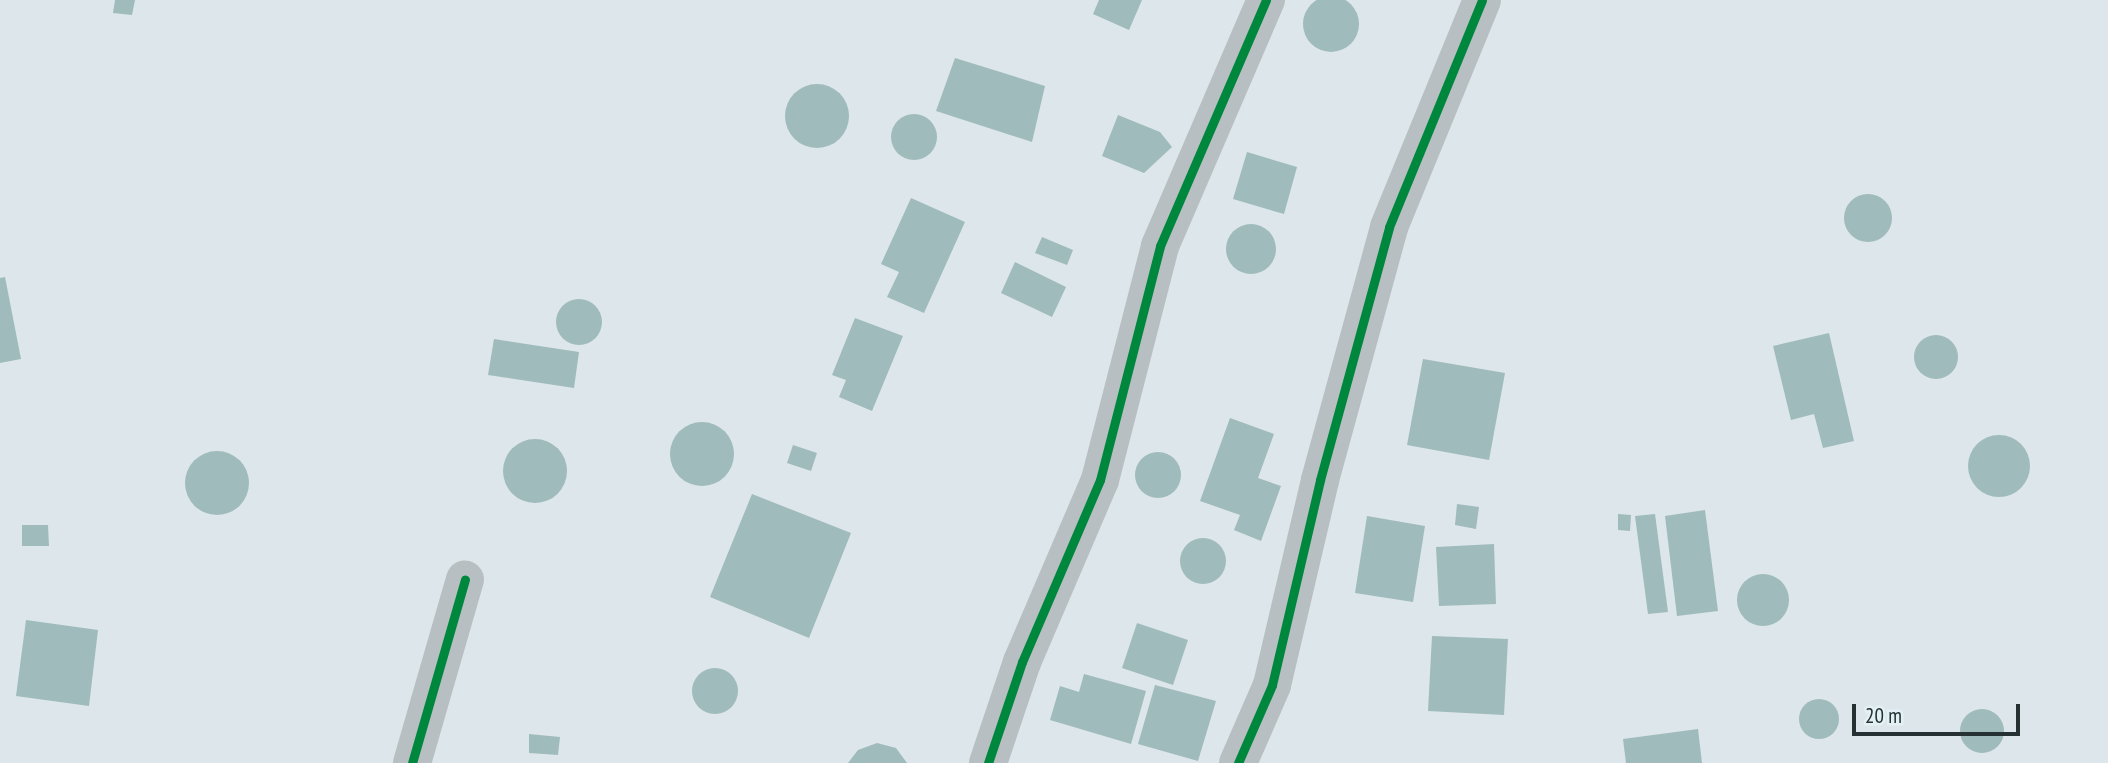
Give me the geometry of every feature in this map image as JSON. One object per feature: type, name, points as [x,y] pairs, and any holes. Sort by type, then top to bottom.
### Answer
[{"type":"street","points":[[988,763],[1022,662],[1100,480],[1160,246],[1266,0]]},
{"type":"street","points":[[1238,763],[1272,685],[1321,480],[1390,226],[1482,0]]},
{"type":"street","points":[[412,763],[465,579]]},
{"type":"building","points":[[1325,-4],[1337,-4],[1347,0],[1355,8],[1359,24],[1355,40],[1347,48],[1337,52],[1325,52],[1315,48],[1307,40],[1303,30],[1303,18],[1307,8],[1315,0]]},
{"type":"building","points":[[115,0],[135,0],[132,15],[113,13]]},
{"type":"building","points":[[1099,0],[1142,0],[1129,30],[1093,14]]},
{"type":"building","points":[[955,58],[1045,86],[1032,142],[936,111]]},
{"type":"building","points":[[817,84],[829,86],[840,93],[847,104],[847,128],[840,139],[829,146],[817,148],[805,146],[794,139],[787,128],[785,116],[787,104],[794,93],[805,86]]},
{"type":"building","points":[[914,114],[930,121],[937,137],[930,153],[914,160],[898,153],[891,137],[898,121]]},
{"type":"building","points":[[1118,115],[1160,132],[1172,147],[1144,173],[1102,156]]},
{"type":"building","points":[[1247,152],[1297,167],[1284,214],[1233,199]]},
{"type":"building","points":[[1868,194],[1885,201],[1892,218],[1885,235],[1868,242],[1851,235],[1844,218],[1851,201]]},
{"type":"building","points":[[911,198],[965,222],[924,313],[887,297],[899,272],[881,264]]},
{"type":"building","points":[[1251,224],[1268,232],[1276,249],[1268,266],[1251,274],[1234,266],[1226,249],[1234,232]]},
{"type":"building","points":[[1042,237],[1073,250],[1067,265],[1035,253]]},
{"type":"building","points":[[1015,262],[1066,287],[1052,317],[1001,293]]},
{"type":"building","points":[[5,277],[21,359],[0,363],[0,278]]},
{"type":"building","points":[[579,299],[595,306],[602,322],[595,338],[579,345],[563,338],[556,322],[563,306]]},
{"type":"building","points":[[855,318],[903,336],[872,411],[839,397],[846,380],[832,375]]},
{"type":"building","points":[[1829,333],[1854,441],[1823,448],[1814,414],[1791,420],[1773,346]]},
{"type":"building","points":[[1936,335],[1945,336],[1952,341],[1957,348],[1957,366],[1952,373],[1945,378],[1936,379],[1927,378],[1920,373],[1915,366],[1914,357],[1915,348],[1920,341],[1927,336]]},
{"type":"building","points":[[494,339],[579,352],[574,388],[488,375]]},
{"type":"building","points":[[1423,359],[1505,373],[1489,460],[1407,445]]},
{"type":"building","points":[[1230,418],[1274,434],[1258,478],[1281,486],[1261,541],[1234,530],[1240,515],[1200,501]]},
{"type":"building","points":[[702,422],[714,424],[725,431],[732,442],[732,466],[725,477],[714,484],[702,486],[690,484],[679,477],[672,466],[670,454],[672,442],[679,431],[690,424]]},
{"type":"building","points":[[1993,435],[2005,435],[2021,444],[2028,454],[2028,478],[2021,488],[2005,497],[1993,497],[1982,492],[1973,483],[1968,472],[1968,460],[1973,449],[1982,440]]},
{"type":"building","points":[[535,439],[558,448],[567,471],[558,494],[535,503],[512,494],[503,471],[512,448]]},
{"type":"building","points":[[793,445],[817,453],[811,471],[787,463]]},
{"type":"building","points":[[217,451],[229,453],[240,460],[247,471],[247,495],[240,506],[229,513],[217,515],[205,513],[194,506],[187,495],[185,483],[187,471],[194,460],[205,453]]},
{"type":"building","points":[[1158,452],[1174,459],[1181,475],[1174,491],[1158,498],[1142,491],[1135,475],[1142,459]]},
{"type":"building","points":[[752,494],[851,533],[809,638],[710,597]]},
{"type":"building","points":[[1457,504],[1479,507],[1476,529],[1455,525]]},
{"type":"building","points":[[1705,510],[1718,611],[1677,616],[1665,516]]},
{"type":"building","points":[[1618,514],[1631,515],[1630,531],[1618,530]]},
{"type":"building","points":[[1655,514],[1668,612],[1648,614],[1635,516]]},
{"type":"building","points":[[1367,516],[1425,526],[1413,602],[1355,593]]},
{"type":"building","points":[[22,525],[48,525],[49,546],[22,546]]},
{"type":"building","points":[[1203,538],[1219,545],[1226,561],[1219,577],[1203,584],[1187,577],[1180,561],[1187,545]]},
{"type":"building","points":[[1494,544],[1496,604],[1439,606],[1436,547]]},
{"type":"building","points":[[1763,574],[1773,576],[1781,582],[1787,590],[1787,610],[1781,618],[1773,624],[1763,626],[1753,624],[1745,618],[1739,610],[1737,600],[1739,590],[1745,582],[1753,576]]},
{"type":"building","points":[[26,620],[98,630],[89,706],[16,696]]},
{"type":"building","points":[[1137,623],[1188,640],[1173,685],[1122,668]]},
{"type":"building","points":[[1432,636],[1508,639],[1504,715],[1428,711]]},
{"type":"building","points":[[715,668],[731,675],[738,691],[731,707],[715,714],[699,707],[692,691],[699,675]]},
{"type":"building","points":[[1084,674],[1146,691],[1131,744],[1050,720],[1060,686],[1079,692]]},
{"type":"building","points":[[1155,685],[1216,701],[1198,761],[1138,744]]},
{"type":"building","points":[[1819,699],[1833,705],[1839,719],[1833,733],[1819,739],[1805,733],[1799,719],[1805,705]]},
{"type":"building","points":[[1982,709],[1998,715],[2004,731],[1998,747],[1982,753],[1966,747],[1960,731],[1966,715]]},
{"type":"building","points":[[1698,729],[1702,763],[1626,763],[1623,739]]},
{"type":"building","points":[[529,734],[560,737],[558,755],[529,753]]},
{"type":"building","points":[[877,743],[896,748],[907,763],[848,763],[858,750]]},
{"type":"cycle path","points":[[988,763],[1022,662],[1100,480],[1160,246],[1266,0]]},
{"type":"cycle path","points":[[1238,763],[1272,685],[1320,480],[1389,227],[1482,0]]},
{"type":"cycle path","points":[[412,763],[465,579]]}]
